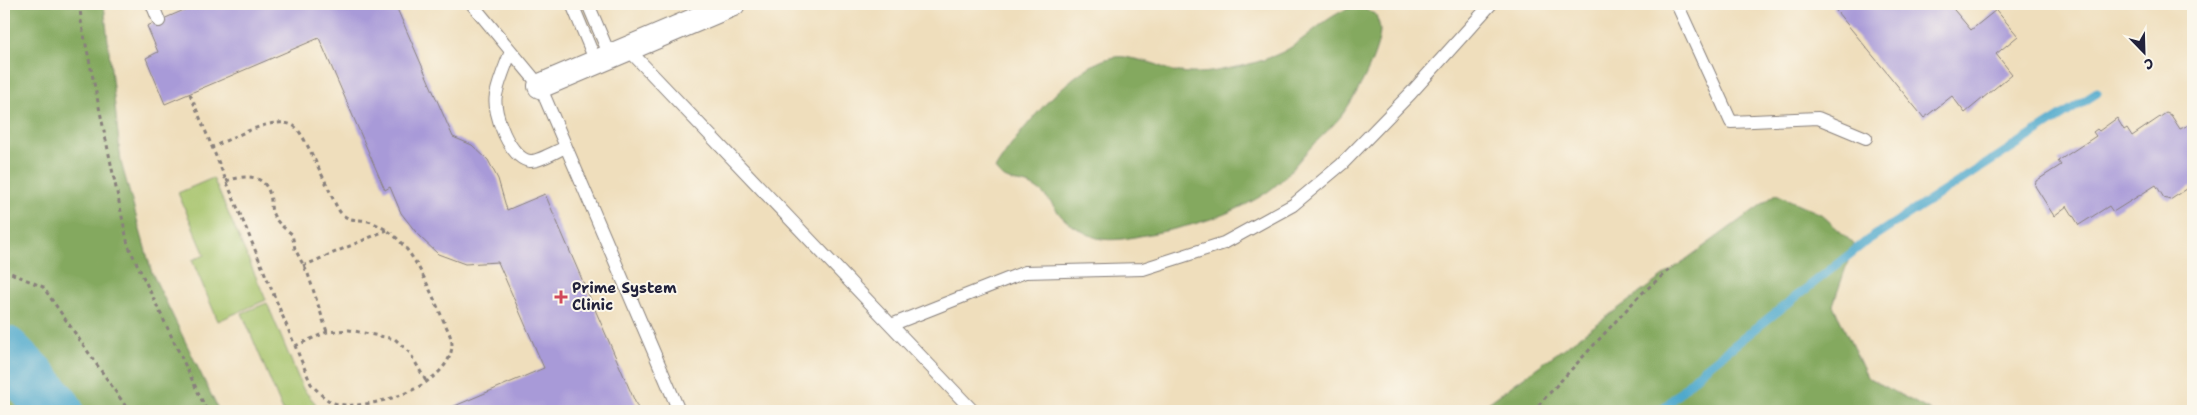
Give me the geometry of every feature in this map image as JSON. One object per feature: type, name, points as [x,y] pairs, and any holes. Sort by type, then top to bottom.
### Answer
[{"type":"street","points":[[540,86],[733,4]]},
{"type":"lane","points":[[152,4],[159,21]]},
{"type":"lane","points":[[472,4],[540,86],[679,411]]},
{"type":"lane","points":[[572,4],[611,56],[891,326],[973,411]]},
{"type":"lane","points":[[588,4],[611,56]]},
{"type":"lane","points":[[891,326],[1024,272],[1144,270],[1224,243],[1293,204],[1342,164],[1411,93],[1491,4]]},
{"type":"lane","points":[[1677,4],[1731,122],[1818,118],[1866,138]]},
{"type":"lane","points":[[511,51],[495,95],[495,109],[511,148],[522,159],[532,161],[566,147]]},
{"type":"path","points":[[80,4],[81,21],[128,245],[207,411]]},
{"type":"path","points":[[190,94],[226,181],[296,346],[311,384],[323,397],[338,404],[370,403],[403,394],[427,383],[445,365],[452,345],[425,279],[410,253],[387,230],[370,221],[353,220],[341,213],[307,145],[295,126],[282,122],[264,125],[212,147]]},
{"type":"path","points":[[226,181],[240,176],[254,177],[265,183],[271,197],[272,212],[279,224],[292,234],[295,249],[314,289],[327,332]]},
{"type":"path","points":[[4,178],[4,196]]},
{"type":"path","points":[[303,266],[387,230]]},
{"type":"path","points":[[1533,411],[1640,295],[1672,267]]},
{"type":"path","points":[[4,270],[43,287],[129,411]]},
{"type":"path","points":[[296,346],[327,332],[349,330],[395,339],[410,353],[427,383]]},
{"type":"green space","points":[[4,4],[104,4],[121,162],[152,273],[219,411],[4,411]]},
{"type":"green space","points":[[1349,8],[1364,8],[1376,15],[1380,27],[1379,39],[1372,62],[1354,97],[1342,115],[1281,181],[1266,193],[1238,209],[1208,220],[1177,228],[1115,240],[1103,239],[1089,235],[1068,223],[1037,189],[1005,178],[995,169],[1018,137],[1051,98],[1089,67],[1108,58],[1125,57],[1152,63],[1173,71],[1190,73],[1211,72],[1239,67],[1265,59],[1290,48],[1318,26]]},
{"type":"green space","points":[[213,178],[266,300],[218,321],[192,260],[205,255],[178,193]]},
{"type":"green space","points":[[1776,194],[1821,214],[1854,244],[1833,305],[1867,377],[1931,411],[1477,411]]},
{"type":"green space","points":[[267,303],[303,389],[316,404],[298,411],[283,411],[242,313]]},
{"type":"building","points":[[198,4],[395,4],[453,137],[472,145],[488,160],[498,179],[507,210],[545,194],[639,411],[443,411],[544,368],[498,262],[465,264],[438,254],[419,236],[401,213],[390,187],[385,190],[319,38],[165,104],[146,58],[158,52],[147,26]]},
{"type":"building","points":[[1837,4],[1949,4],[1971,30],[1996,10],[2018,36],[1996,54],[2012,74],[1965,113],[1952,96],[1924,118],[1833,7]]},
{"type":"building","points":[[2166,113],[2171,115],[2180,129],[2193,123],[2193,185],[2170,200],[2164,198],[2156,185],[2113,212],[2109,206],[2079,225],[2067,206],[2054,216],[2035,186],[2036,181],[2061,165],[2058,161],[2096,136],[2093,132],[2097,129],[2099,131],[2117,118],[2124,130],[2127,128],[2132,136]]},
{"type":"waterway","points":[[1661,411],[1703,370],[1868,240],[2097,93]]},
{"type":"waterway","points":[[4,353],[30,379],[56,411]]},
{"type":"place","name":"Prime System Clinic","points":[[561,297]]}]
